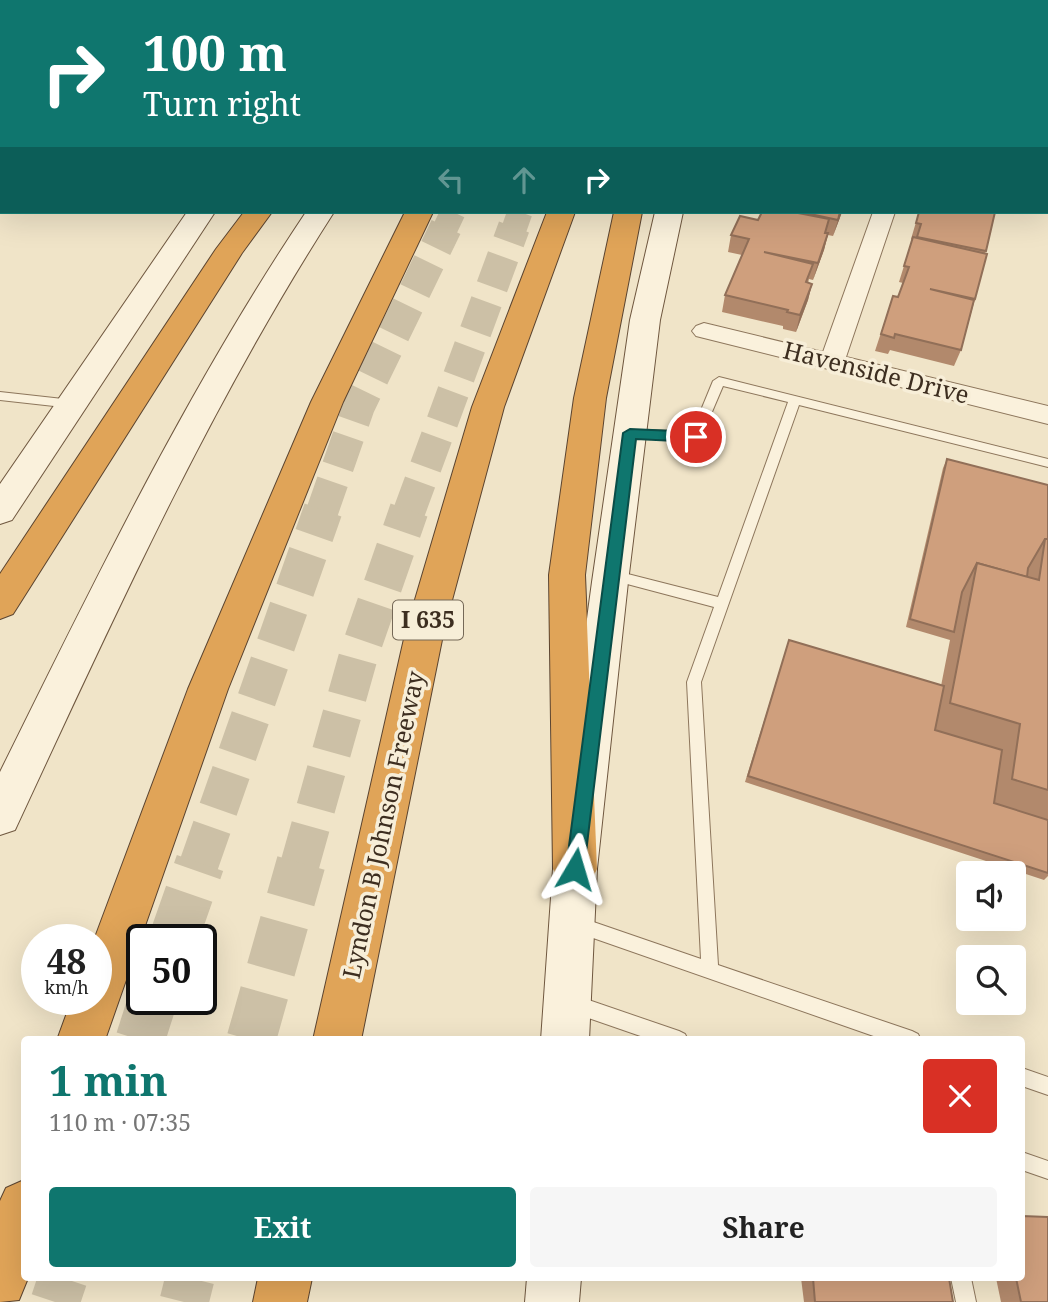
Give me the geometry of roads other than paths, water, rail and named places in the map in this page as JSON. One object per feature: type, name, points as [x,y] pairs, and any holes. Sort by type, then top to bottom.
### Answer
[{"type":"highway","points":[[0,604],[230,248],[256,214]]},
{"type":"highway","points":[[112,954],[213,676],[327,402],[418,214]]},
{"type":"highway","name":"Lyndon B Johnson Freeway","points":[[338,1036],[425,630],[488,407],[560,214]]},
{"type":"highway","points":[[575,869],[567,575],[590,398],[612,276],[628,214]]},
{"type":"highway","points":[[82,1036],[90,1015]]},
{"type":"highway","points":[[0,1281],[21,1215]]},
{"type":"highway","points":[[280,1302],[284,1281]]},
{"type":"main road","points":[[5,494],[72,404],[200,214]]},
{"type":"main road","points":[[0,816],[178,453],[228,358],[285,262],[319,214]]},
{"type":"main road","points":[[565,1020],[575,869],[611,575],[645,320],[669,214]]},
{"type":"main road","points":[[552,1302],[554,1281]]},
{"type":"street","points":[[832,362],[883,214]]},
{"type":"street","name":"Havenside Drive","points":[[704,331],[1048,415]]},
{"type":"lane","points":[[630,433],[696,437],[719,380],[1048,463]]},
{"type":"lane","points":[[0,396],[72,404]]},
{"type":"lane","points":[[710,969],[694,682],[795,400]]},
{"type":"lane","points":[[611,575],[722,604]]},
{"type":"lane","points":[[571,922],[901,1036]]},
{"type":"lane","points":[[565,1020],[655,1036]]},
{"type":"lane","points":[[1025,1078],[1048,1086]]},
{"type":"lane","points":[[1025,1161],[1048,1170]]},
{"type":"lane","points":[[962,1281],[966,1302]]},
{"type":"tunnel","points":[[445,229],[452,214]]},
{"type":"tunnel","points":[[514,229],[519,214]]},
{"type":"tunnel","points":[[322,512],[359,406],[446,227]]},
{"type":"tunnel","points":[[409,512],[514,227]]},
{"type":"tunnel","points":[[199,864],[323,510]]},
{"type":"tunnel","points":[[300,864],[359,654],[409,510]]},
{"type":"tunnel","points":[[179,924],[200,863]]},
{"type":"tunnel","points":[[252,1036],[301,863]]},
{"type":"tunnel","points":[[141,1036],[148,1015]]},
{"type":"tunnel","points":[[55,1302],[62,1281]]},
{"type":"tunnel","points":[[184,1302],[189,1281]]}]
